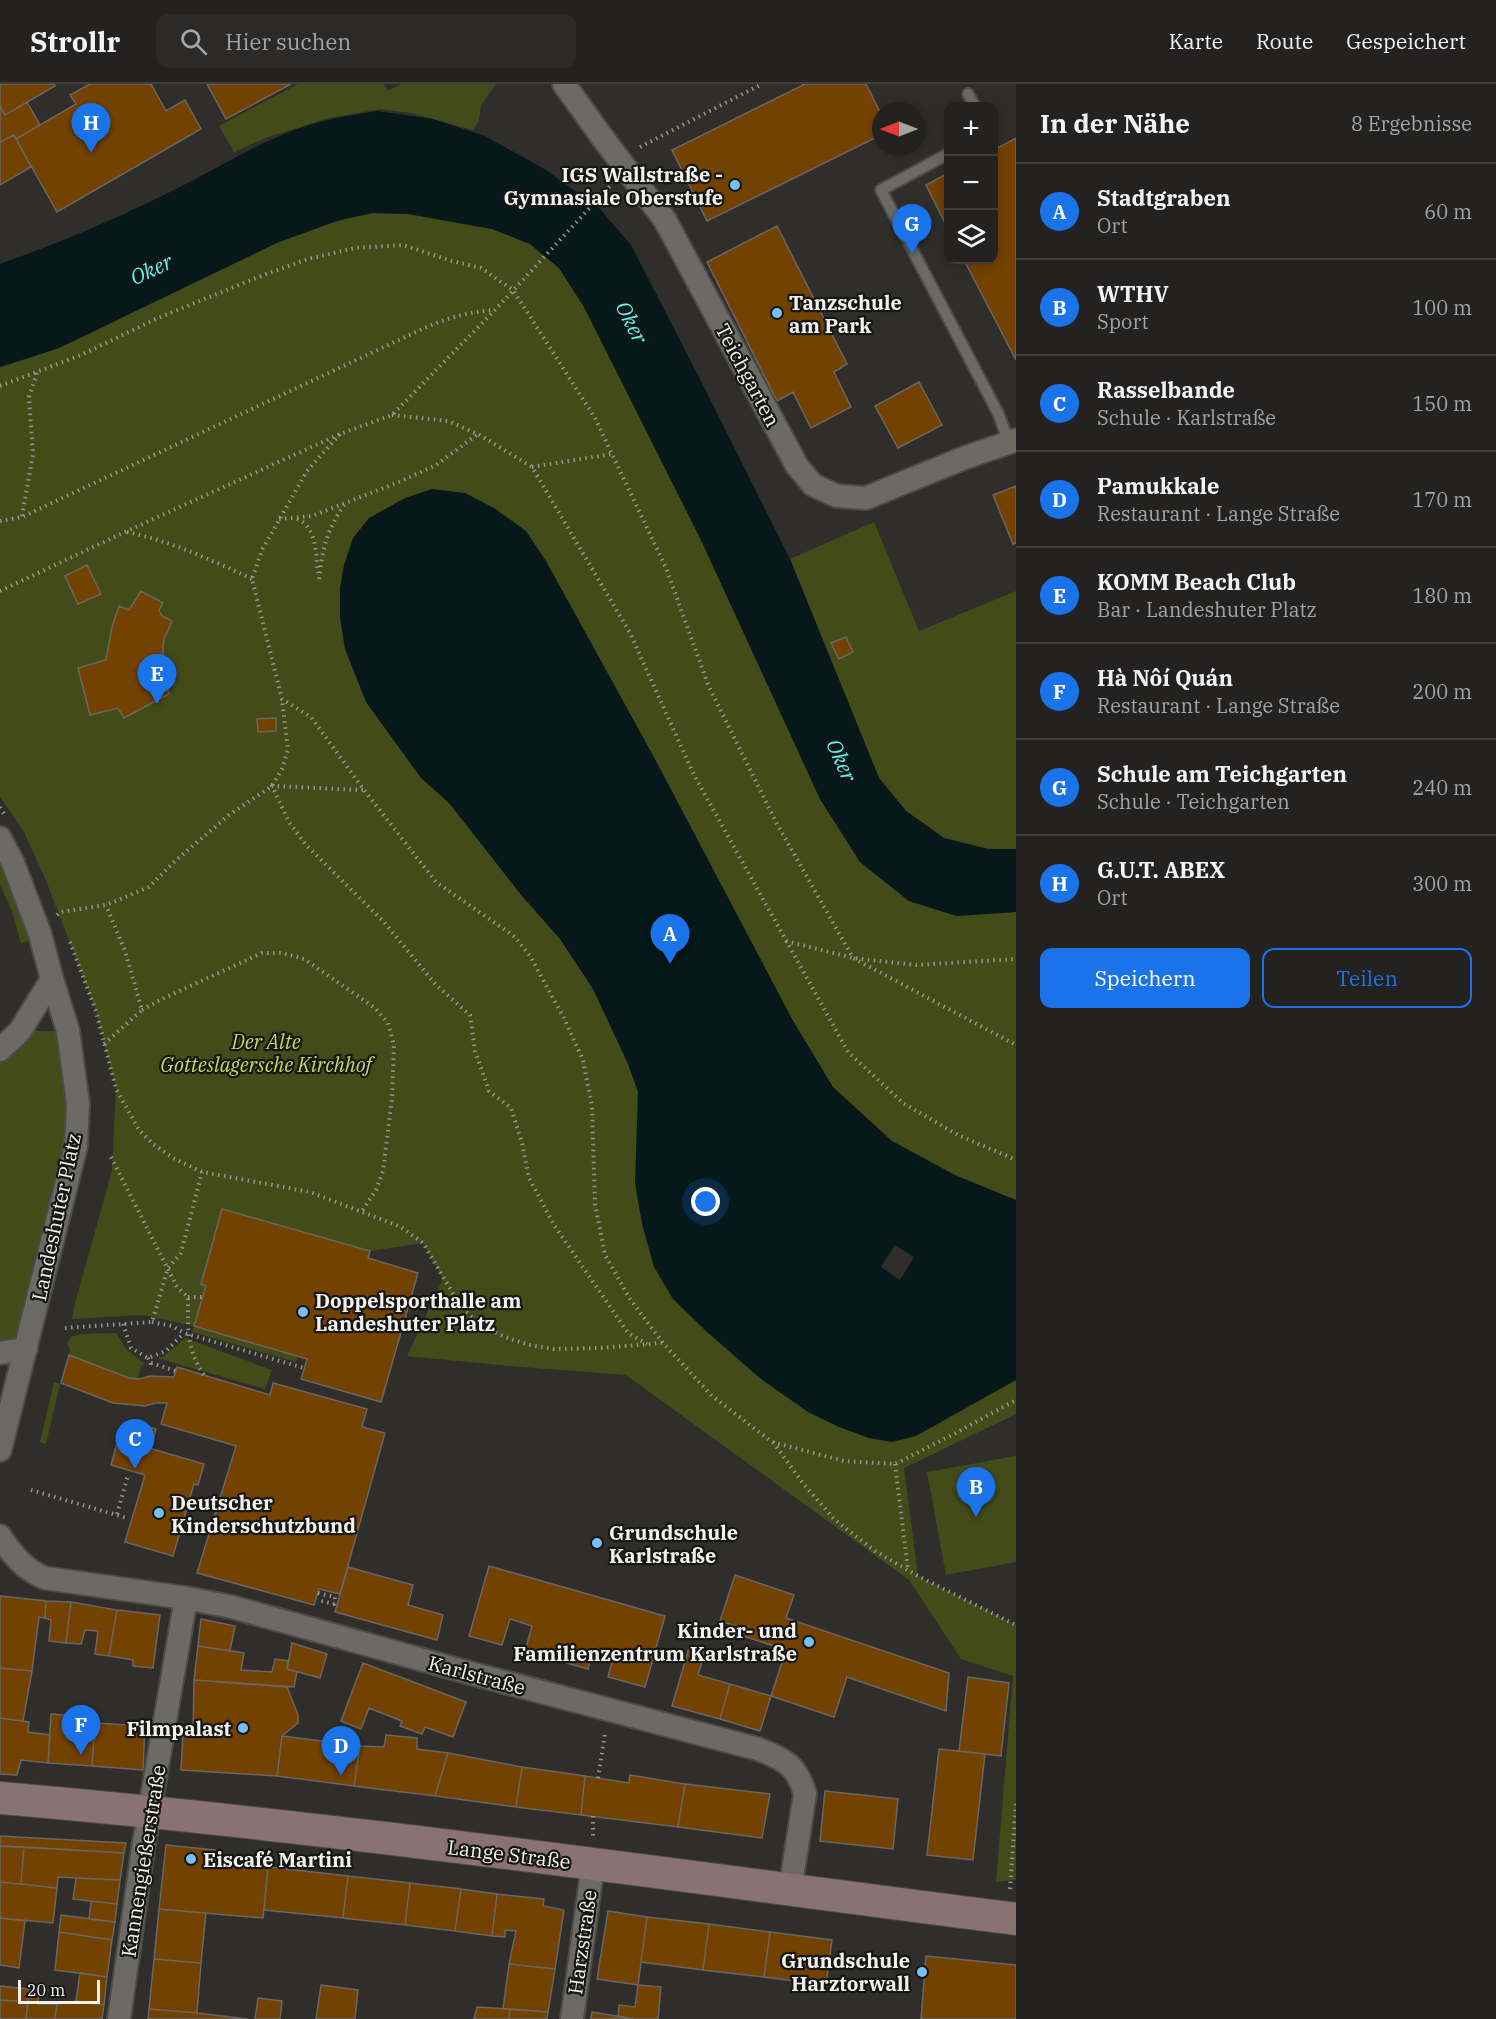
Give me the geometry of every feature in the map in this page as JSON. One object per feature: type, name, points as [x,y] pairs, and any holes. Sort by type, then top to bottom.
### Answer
[{"type":"street","name":"Teichgarten","points":[[564,84],[616,170],[664,220],[797,466],[813,485],[837,496],[866,498],[964,458],[1012,442]]},
{"type":"street","name":"Landeshuter Platz","points":[[0,838],[13,863],[40,934],[68,1031],[78,1104],[75,1146],[0,1450]]},
{"type":"street","points":[[0,1050],[20,1031],[52,979]]},
{"type":"street","points":[[0,1353],[26,1348]]},
{"type":"street","name":"Karlstraße","points":[[0,1536],[15,1558],[32,1573],[45,1578],[60,1582],[186,1598],[232,1607],[778,1756],[791,1765],[801,1779],[805,1794],[790,1890]]},
{"type":"street","name":"Kannengießerstraße","points":[[119,2019],[149,1811],[186,1598]]},
{"type":"street","name":"Lange Straße","points":[[0,1798],[149,1811],[593,1864],[1016,1919]]},
{"type":"street","name":"Harzstraße","points":[[572,2019],[593,1864]]},
{"type":"lane","points":[[968,94],[973,102]]},
{"type":"lane","points":[[944,156],[881,190],[1012,442]]},
{"type":"path","points":[[0,591],[340,434],[392,415],[530,273],[616,170],[762,84]]},
{"type":"path","points":[[0,386],[81,355],[158,318],[261,276],[355,248],[403,245],[481,268],[513,290],[595,418],[666,568],[709,687],[777,824],[853,958],[1016,1045]]},
{"type":"path","points":[[0,520],[22,517],[447,318],[495,310]]},
{"type":"path","points":[[22,517],[33,454],[29,397],[37,372]]},
{"type":"path","points":[[392,415],[448,421],[478,434],[532,467],[630,633],[694,775],[848,1052],[903,1103],[958,1135],[1016,1160]]},
{"type":"path","points":[[40,934],[60,912],[106,906],[149,887],[175,861],[229,815],[272,786],[282,769],[288,750],[282,699],[252,579],[262,550],[307,471],[340,434]]},
{"type":"path","points":[[278,519],[312,516],[436,465],[478,434]]},
{"type":"path","points":[[532,467],[612,454]]},
{"type":"path","points":[[296,518],[303,521],[315,539],[319,579],[327,535],[344,504]]},
{"type":"path","points":[[125,532],[145,536],[201,556],[252,579]]},
{"type":"path","points":[[282,699],[311,717],[364,790],[436,882],[515,938],[530,956],[564,1018],[583,1060],[592,1106],[595,1204],[605,1255],[630,1299],[663,1343],[712,1396],[772,1442],[834,1519],[875,1551],[1016,1625]]},
{"type":"path","points":[[272,786],[364,790]]},
{"type":"path","points":[[272,786],[289,822],[306,846],[384,922],[436,985],[470,1015],[475,1051],[489,1090],[511,1108],[522,1143],[529,1178],[554,1225],[628,1333],[646,1344],[663,1343]]},
{"type":"path","points":[[106,906],[125,951],[142,1010]]},
{"type":"path","points":[[60,912],[64,923]]},
{"type":"path","points":[[68,934],[96,1011],[116,1089],[139,1130],[153,1144],[173,1158],[202,1172],[310,1192],[401,1227],[423,1243],[461,1307],[478,1323],[505,1337],[529,1345],[554,1349],[663,1343]]},
{"type":"path","points":[[785,940],[853,958],[916,965],[1016,959]]},
{"type":"path","points":[[104,1044],[142,1010],[262,953],[282,953],[304,959],[375,1008],[388,1023],[394,1045],[392,1098],[383,1171],[362,1211]]},
{"type":"path","points":[[111,1157],[177,1287],[188,1298],[202,1298]]},
{"type":"path","points":[[152,1322],[168,1268],[181,1253],[202,1172]]},
{"type":"path","points":[[188,1298],[186,1333],[193,1357],[204,1375]]},
{"type":"path","points":[[65,1328],[152,1322],[172,1326],[186,1333],[304,1368]]},
{"type":"path","points":[[123,1324],[131,1348],[148,1358],[151,1366],[176,1371]]},
{"type":"path","points":[[148,1358],[166,1351],[186,1333]]},
{"type":"path","points":[[772,1442],[844,1461],[895,1464],[1016,1400]]},
{"type":"path","points":[[895,1464],[908,1570]]},
{"type":"path","points":[[117,1515],[128,1475]]},
{"type":"path","points":[[31,1490],[127,1518]]},
{"type":"path","points":[[318,1593],[335,1598],[334,1604],[321,1601]]},
{"type":"path","points":[[598,1778],[609,1710]]},
{"type":"path","points":[[1011,1879],[1016,1804]]},
{"type":"green space","points":[[298,84],[383,84],[387,91],[402,84],[496,84],[481,105],[479,120],[473,130],[411,113],[381,109],[329,118],[268,137],[234,152],[219,126]]},
{"type":"green space","name":"Der Alte Gotteslagersche Kirchhof","points":[[373,213],[408,214],[492,229],[530,244],[559,268],[584,307],[701,540],[820,799],[860,862],[909,901],[957,916],[1016,912],[1016,1414],[904,1468],[918,1576],[1016,1625],[1016,1880],[996,1882],[1013,1676],[961,1659],[909,1580],[626,1375],[407,1356],[443,1279],[423,1243],[370,1251],[222,1209],[201,1284],[206,1286],[194,1326],[143,1315],[72,1319],[112,1171],[116,1089],[96,1011],[45,878],[23,830],[0,797],[0,367],[60,347],[253,253],[292,236],[332,223]]},
{"type":"green space","points":[[874,522],[919,631],[1016,591],[1016,849],[988,849],[944,838],[906,811],[879,778],[790,559]]},
{"type":"green space","points":[[0,838],[40,934],[21,944],[13,914],[0,884]]},
{"type":"green space","points":[[20,1031],[68,1031],[78,1104],[26,1349],[0,1353],[0,1050]]},
{"type":"green space","points":[[194,1326],[298,1356],[296,1362],[192,1332]]},
{"type":"green space","points":[[116,1333],[127,1350],[145,1364],[141,1366],[138,1379],[112,1373],[69,1355],[70,1350],[67,1343],[71,1337],[81,1334]]},
{"type":"green space","points":[[185,1338],[272,1370],[265,1389],[157,1358],[164,1356]]},
{"type":"green space","points":[[54,1382],[60,1384],[46,1444],[40,1442]]},
{"type":"green space","points":[[1016,1456],[1016,1562],[946,1575],[927,1472]]},
{"type":"water","name":"Oker","points":[[377,111],[433,119],[485,136],[546,170],[600,209],[631,245],[790,559],[879,778],[906,811],[944,838],[988,849],[1016,849],[1016,912],[957,916],[909,901],[860,862],[820,799],[701,540],[584,307],[559,268],[530,244],[492,229],[408,214],[373,213],[339,220],[277,243],[59,348],[0,367],[0,264],[115,218],[289,132],[328,120]]},
{"type":"water","points":[[432,489],[465,493],[494,508],[526,531],[546,561],[655,759],[792,1019],[833,1087],[892,1141],[955,1175],[1016,1200],[1016,1380],[916,1436],[892,1442],[869,1438],[808,1412],[761,1379],[673,1299],[654,1267],[642,1224],[635,1183],[638,1092],[628,1064],[593,989],[560,939],[522,896],[449,803],[421,778],[366,702],[345,649],[340,618],[340,588],[344,565],[353,538],[369,518],[405,498]]},
{"type":"pier","points":[[895,1245],[914,1257],[900,1280],[881,1267]]},
{"type":"building","points":[[0,84],[54,84],[55,86],[5,115],[0,106]]},
{"type":"building","points":[[90,84],[151,84],[166,111],[185,100],[201,129],[57,212],[16,139],[76,104],[70,95]]},
{"type":"building","points":[[207,84],[291,84],[226,119]]},
{"type":"building","name":"IGS Wallstraße - Gymnasiale Oberstufe","points":[[805,84],[866,84],[875,102],[872,102],[872,139],[707,221],[672,150]]},
{"type":"building","points":[[27,102],[40,125],[16,139],[14,135],[0,142],[0,106],[5,115]]},
{"type":"building","points":[[14,135],[31,167],[0,185],[0,142]]},
{"type":"building","points":[[1016,138],[1016,360],[966,264],[998,264],[998,148]]},
{"type":"building","points":[[944,175],[944,221],[926,185]]},
{"type":"building","name":"Tanzschule am Park","points":[[777,226],[847,364],[834,372],[851,407],[811,428],[793,392],[777,401],[707,262]]},
{"type":"building","points":[[919,382],[942,425],[898,448],[875,406]]},
{"type":"building","points":[[1016,486],[1016,543],[1013,544],[993,495]]},
{"type":"building","points":[[87,565],[101,594],[78,604],[65,576]]},
{"type":"building","points":[[141,591],[163,603],[159,610],[162,616],[172,621],[164,639],[162,660],[169,694],[124,718],[118,708],[90,715],[78,668],[106,660],[112,627],[119,606],[129,610]]},
{"type":"building","points":[[846,637],[853,652],[839,659],[831,643]]},
{"type":"building","points":[[276,718],[276,731],[258,732],[257,719]]},
{"type":"building","name":"Doppelsporthalle am Landeshuter Platz","points":[[222,1209],[370,1251],[368,1258],[418,1273],[381,1402],[301,1379],[307,1359],[194,1326],[206,1286],[201,1284]]},
{"type":"building","points":[[69,1355],[129,1378],[174,1377],[177,1367],[270,1395],[273,1383],[367,1409],[362,1427],[385,1433],[340,1594],[319,1589],[314,1605],[197,1573],[236,1446],[161,1424],[167,1403],[145,1406],[113,1403],[61,1383]]},
{"type":"building","points":[[133,1422],[156,1429],[151,1447],[127,1440]]},
{"type":"building","name":"Deutscher Kinderschutzbund","points":[[118,1439],[204,1464],[198,1485],[194,1484],[173,1556],[125,1542],[145,1475],[111,1465]]},
{"type":"building","points":[[489,1566],[665,1616],[645,1687],[608,1677],[614,1654],[593,1648],[588,1669],[525,1651],[532,1626],[510,1619],[502,1645],[469,1636]]},
{"type":"building","points":[[348,1567],[413,1585],[408,1605],[443,1615],[437,1640],[335,1612]]},
{"type":"building","name":"Kinder- und Familienzentrum Karlstraße","points":[[735,1575],[794,1595],[786,1618],[949,1673],[946,1711],[847,1677],[834,1717],[771,1696],[786,1650],[734,1633],[736,1626],[720,1621]]},
{"type":"building","points":[[0,1596],[46,1601],[45,1618],[39,1617],[32,1671],[0,1668]]},
{"type":"building","points":[[46,1601],[71,1602],[66,1643],[49,1641],[51,1620],[45,1618]]},
{"type":"building","points":[[71,1602],[117,1610],[109,1656],[95,1654],[98,1631],[85,1630],[81,1644],[66,1643]]},
{"type":"building","points":[[117,1610],[160,1615],[153,1668],[133,1666],[133,1660],[109,1656]]},
{"type":"building","points":[[201,1619],[235,1626],[230,1651],[198,1646]]},
{"type":"building","points":[[292,1643],[327,1654],[320,1678],[287,1669]]},
{"type":"building","points":[[198,1646],[244,1653],[241,1670],[272,1672],[275,1659],[288,1661],[287,1669],[297,1672],[294,1687],[194,1680]]},
{"type":"building","points":[[689,1648],[705,1652],[698,1675],[730,1684],[720,1719],[672,1706]]},
{"type":"building","points":[[363,1663],[466,1702],[453,1737],[425,1727],[422,1734],[400,1726],[402,1721],[369,1708],[361,1729],[341,1721]]},
{"type":"building","points":[[0,1668],[32,1671],[23,1721],[0,1718]]},
{"type":"building","points":[[968,1677],[1009,1683],[1001,1756],[959,1751]]},
{"type":"building","name":"Filmpalast","points":[[194,1680],[287,1687],[298,1715],[298,1723],[282,1736],[277,1776],[181,1770],[183,1732],[193,1733]]},
{"type":"building","points":[[730,1684],[771,1696],[760,1731],[720,1719]]},
{"type":"building","points":[[51,1714],[76,1716],[76,1721],[95,1723],[92,1766],[48,1763]]},
{"type":"building","points":[[0,1718],[29,1722],[28,1732],[50,1735],[48,1763],[21,1760],[17,1775],[0,1774]]},
{"type":"building","points":[[95,1723],[145,1726],[143,1770],[92,1766]]},
{"type":"building","points":[[386,1735],[417,1738],[417,1749],[448,1753],[435,1796],[354,1786],[360,1746],[384,1747]]},
{"type":"building","points":[[282,1736],[360,1746],[354,1786],[277,1776]]},
{"type":"building","points":[[939,1749],[985,1754],[973,1860],[927,1855]]},
{"type":"building","points":[[448,1753],[522,1767],[516,1807],[435,1796]]},
{"type":"building","points":[[522,1767],[585,1776],[581,1815],[516,1807]]},
{"type":"building","points":[[630,1775],[685,1784],[678,1827],[581,1815],[585,1776],[629,1783]]},
{"type":"building","points":[[685,1784],[770,1794],[762,1838],[678,1827]]},
{"type":"building","points":[[825,1791],[898,1799],[893,1849],[820,1841]]},
{"type":"building","points":[[0,1836],[126,1843],[124,1853],[0,1846]]},
{"type":"building","points":[[166,1845],[215,1850],[213,1860],[268,1867],[263,1918],[159,1909]]},
{"type":"building","points":[[0,1846],[24,1847],[21,1884],[0,1882]]},
{"type":"building","points":[[24,1847],[124,1853],[120,1880],[58,1877],[57,1888],[21,1884]]},
{"type":"building","points":[[268,1867],[348,1876],[343,1918],[264,1910]]},
{"type":"building","points":[[348,1876],[410,1883],[405,1925],[343,1918]]},
{"type":"building","points":[[76,1878],[120,1880],[117,1904],[73,1899]]},
{"type":"building","points":[[0,1882],[57,1888],[53,1923],[0,1918]]},
{"type":"building","points":[[410,1883],[461,1889],[455,1931],[405,1925]]},
{"type":"building","points":[[461,1889],[497,1894],[492,1936],[455,1931]]},
{"type":"building","points":[[497,1894],[544,1899],[543,1906],[564,1910],[555,1969],[509,1964],[516,1931],[505,1930],[505,1937],[492,1936]]},
{"type":"building","points":[[91,1901],[117,1904],[115,1922],[89,1919]]},
{"type":"building","points":[[159,1909],[206,1913],[201,1963],[154,1959]]},
{"type":"building","points":[[608,1911],[647,1917],[638,1985],[597,1979]]},
{"type":"building","points":[[61,1915],[115,1922],[112,1940],[59,1932]]},
{"type":"building","points":[[647,1917],[709,1924],[703,1970],[641,1962]]},
{"type":"building","points":[[0,1918],[25,1921],[19,1968],[0,1965]]},
{"type":"building","points":[[709,1924],[770,1932],[764,1977],[703,1970]]},
{"type":"building","points":[[59,1932],[112,1940],[107,1977],[55,1970]]},
{"type":"building","points":[[770,1932],[832,1940],[826,1985],[764,1977]]},
{"type":"building","points":[[926,1956],[1016,1965],[1016,2019],[921,2019]]},
{"type":"building","points":[[154,1959],[201,1963],[197,2013],[149,2009]]},
{"type":"building","points":[[509,1964],[555,1969],[548,2012],[503,2009]]},
{"type":"building","points":[[80,1973],[107,1977],[104,2005],[76,2001]]},
{"type":"building","points":[[321,1985],[358,1990],[355,2019],[316,2019]]},
{"type":"building","points":[[638,1985],[661,1987],[658,2019],[618,2016],[619,2005],[635,2007]]},
{"type":"building","points":[[0,1986],[29,1989],[28,2002],[0,2000]]},
{"type":"building","points":[[29,1989],[39,1990],[38,2004],[57,2004],[55,2019],[26,2019]]},
{"type":"building","points":[[258,1998],[282,2001],[280,2019],[255,2019]]},
{"type":"building","points":[[0,2000],[28,2002],[26,2019],[0,2019]]},
{"type":"building","points":[[76,2001],[104,2005],[102,2019],[55,2019],[57,2004]]},
{"type":"building","points":[[477,2007],[510,2009],[509,2019],[474,2019]]},
{"type":"building","points":[[149,2009],[197,2013],[248,2019],[148,2019]]},
{"type":"building","points":[[510,2009],[548,2012],[547,2019],[509,2019]]},
{"type":"building","points":[[592,2012],[634,2019],[591,2019]]},
{"type":"place","name":"G.U.T. ABEX","points":[[91,153]]},
{"type":"place","name":"IGS Wallstraße - Gymnasiale Oberstufe","points":[[735,185]]},
{"type":"place","name":"Schule am Teichgarten","points":[[912,254]]},
{"type":"place","name":"Tanzschule am Park","points":[[777,313]]},
{"type":"place","name":"KOMM Beach Club","points":[[157,704]]},
{"type":"place","name":"Stadtgraben","points":[[670,964]]},
{"type":"place","name":"Doppelsporthalle am Landeshuter Platz","points":[[303,1312]]},
{"type":"place","name":"Rasselbande","points":[[135,1469]]},
{"type":"place","name":"Deutscher Kinderschutzbund","points":[[159,1513]]},
{"type":"place","name":"WTHV","points":[[976,1517]]},
{"type":"place","name":"Grundschule Karlstraße","points":[[597,1543]]},
{"type":"place","name":"Kinder- und Familienzentrum Karlstraße","points":[[809,1642]]},
{"type":"place","name":"Filmpalast","points":[[243,1728]]},
{"type":"place","name":"Hà Nôí Quán","points":[[81,1755]]},
{"type":"place","name":"Pamukkale","points":[[341,1776]]},
{"type":"place","name":"Eiscafé Martini","points":[[191,1859]]},
{"type":"place","name":"Grundschule Harztorwall","points":[[922,1972]]}]
